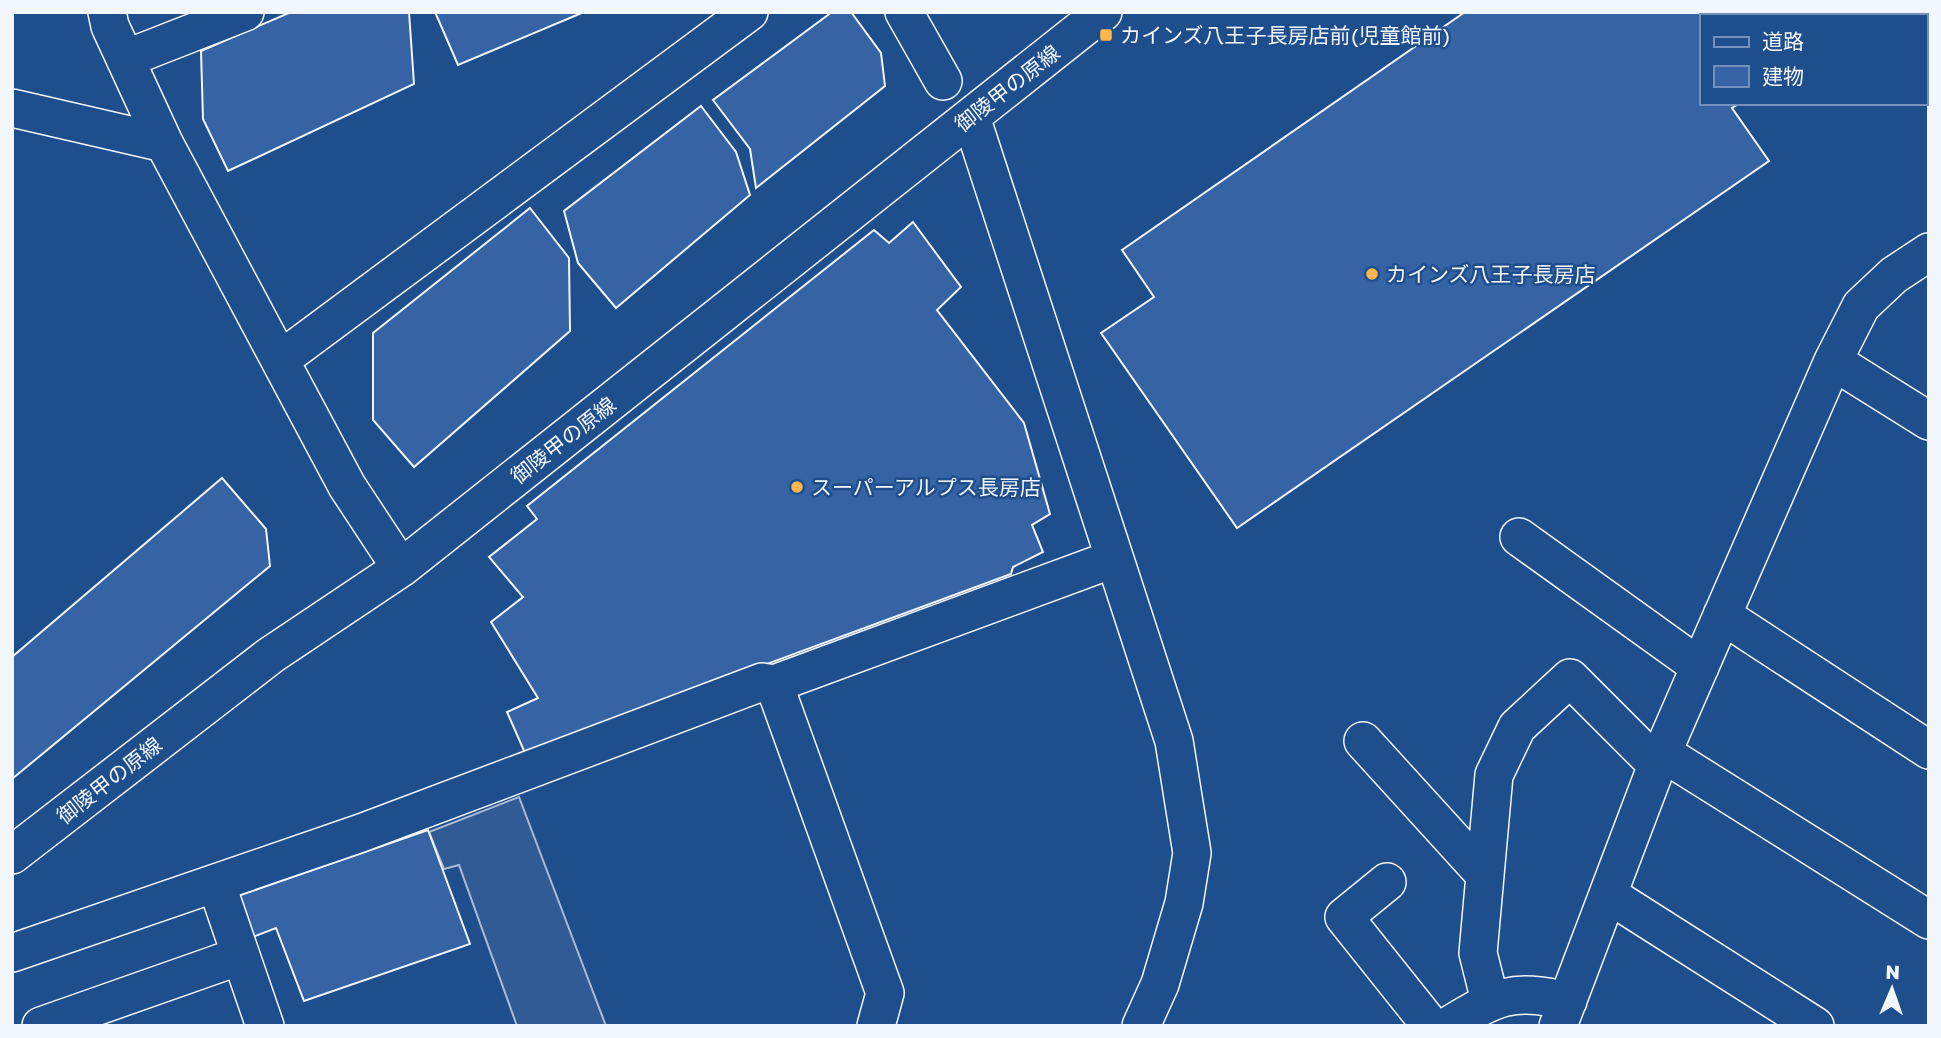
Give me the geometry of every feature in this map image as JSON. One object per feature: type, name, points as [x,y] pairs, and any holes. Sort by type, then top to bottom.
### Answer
[{"type":"street","points":[[107,12],[125,59],[164,143],[346,486],[401,568]]},
{"type":"street","points":[[125,59],[245,12]]},
{"type":"street","points":[[280,360],[749,12]]},
{"type":"street","points":[[904,12],[943,81]]},
{"type":"street","name":"御陵甲の原線","points":[[12,855],[271,654],[401,568],[1103,12]]},
{"type":"street","points":[[12,108],[164,143]]},
{"type":"street","points":[[971,117],[1174,741],[1192,853],[1177,926],[1160,984],[1141,1026]]},
{"type":"street","points":[[1448,1026],[1490,1000],[1531,992],[1563,1013],[1660,759],[1833,361],[1861,306],[1894,275],[1929,252]]},
{"type":"street","points":[[1833,361],[1929,421]]},
{"type":"street","points":[[1520,537],[1700,667]]},
{"type":"street","points":[[12,953],[216,883],[762,682],[774,684],[1113,559]]},
{"type":"street","points":[[1722,615],[1929,750]]},
{"type":"street","points":[[1490,1000],[1478,953],[1494,775],[1517,727],[1570,678],[1660,759],[1929,920]]},
{"type":"street","points":[[774,684],[885,993],[876,1026]]},
{"type":"street","points":[[1363,741],[1485,875]]},
{"type":"street","points":[[1387,882],[1344,917],[1431,1026]]},
{"type":"street","points":[[216,883],[265,1026]]},
{"type":"street","points":[[1609,895],[1802,1022]]},
{"type":"street","points":[[53,1024],[240,956]]},
{"type":"shaded area","points":[[519,797],[606,1026],[517,1026],[459,865],[444,869],[429,832]]},
{"type":"building","points":[[291,12],[409,12],[414,84],[228,171],[203,119],[201,51]]},
{"type":"building","points":[[435,12],[584,12],[458,65]]},
{"type":"building","points":[[832,12],[851,12],[881,53],[885,86],[756,188],[750,149],[713,100]]},
{"type":"building","name":"カインズ八王子長房店","points":[[1465,12],[1840,14],[1700,14],[1700,105],[1737,105],[1732,108],[1769,161],[1237,528],[1101,333],[1154,297],[1122,250]]},
{"type":"building","points":[[701,106],[736,152],[750,195],[616,308],[578,263],[564,211]]},
{"type":"building","points":[[530,208],[569,258],[570,331],[414,467],[373,420],[373,333]]},
{"type":"building","name":"スーパーアルプス長房店","points":[[913,222],[961,287],[937,310],[1024,423],[1050,514],[1032,525],[1043,552],[1013,567],[1011,574],[525,753],[507,712],[538,698],[491,622],[523,597],[489,557],[537,519],[527,506],[874,230],[889,243]]},
{"type":"building","points":[[222,478],[266,529],[270,566],[12,779],[12,657]]},
{"type":"building","points":[[428,830],[470,944],[304,1001],[276,928],[250,938],[235,897]]},
{"type":"place","name":"カインズ八王子長房店前(児童館前)","points":[[1106,35]]},
{"type":"place","name":"カインズ八王子長房店","points":[[1372,274]]},
{"type":"place","name":"スーパーアルプス長房店","points":[[797,487]]}]
